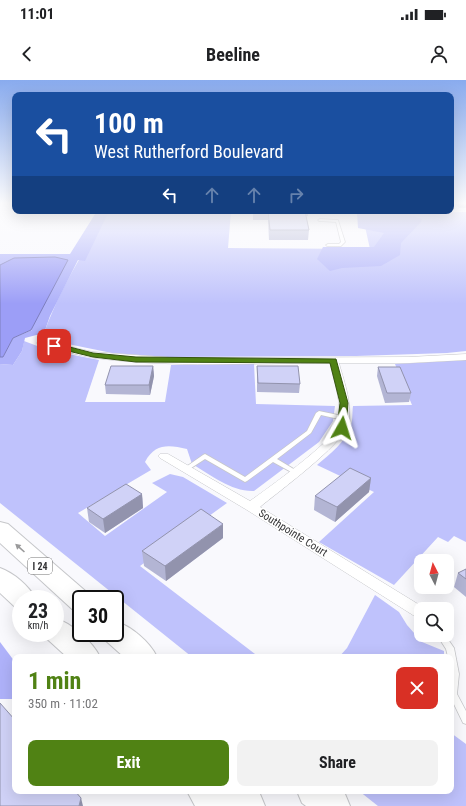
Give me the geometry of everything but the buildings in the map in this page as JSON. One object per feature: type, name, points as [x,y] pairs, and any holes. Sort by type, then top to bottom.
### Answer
[{"type":"highway","name":"I 24","points":[[0,530],[72,594]]},
{"type":"highway","points":[[0,578],[13,590]]},
{"type":"highway","points":[[64,637],[83,654]]},
{"type":"highway","points":[[124,640],[140,654]]},
{"type":"highway","points":[[207,794],[218,806]]},
{"type":"highway","points":[[235,794],[248,806]]},
{"type":"highway","points":[[302,794],[316,806]]},
{"type":"highway","points":[[318,794],[333,806]]},
{"type":"street","points":[[41,343],[93,355],[136,359],[334,361],[409,360],[466,357]]},
{"type":"street","points":[[251,507],[320,451],[342,428],[344,403],[334,361]]},
{"type":"street","name":"Southpointe Court","points":[[164,456],[251,507],[414,609]]},
{"type":"lane","points":[[328,245],[340,245],[344,242],[342,237]]},
{"type":"lane","points":[[186,469],[205,456],[245,480],[309,432],[319,413],[343,418]]},
{"type":"lane","points":[[272,459],[295,472]]},
{"type":"lane","points":[[446,642],[450,648],[451,654]]},
{"type":"lane","points":[[454,669],[454,684]]},
{"type":"lane","points":[[454,696],[466,720]]},
{"type":"shaded area","points":[[81,237],[97,237],[85,261],[78,260],[50,316],[44,333],[25,338],[22,351],[13,365],[0,364],[0,357],[3,357],[13,338],[32,330],[0,265],[0,254],[70,254]]},
{"type":"shaded area","points":[[93,237],[229,237],[228,248],[370,249],[367,237],[466,237],[466,351],[356,356],[168,357],[112,353],[58,342],[44,333],[57,301]]},
{"type":"shaded area","points":[[381,237],[407,237],[401,243],[400,255],[381,266],[342,268],[330,271],[317,259],[323,247],[374,247]]},
{"type":"shaded area","points":[[55,257],[68,260],[31,330],[13,338],[3,357],[0,357],[0,265],[14,258]]},
{"type":"shaded area","points":[[24,341],[48,350],[99,360],[85,402],[165,402],[171,365],[254,364],[256,404],[335,406],[333,421],[319,442],[254,491],[238,489],[214,478],[192,464],[187,449],[168,446],[158,448],[149,456],[145,462],[151,470],[78,513],[105,536],[167,492],[152,483],[170,474],[183,477],[227,503],[140,566],[255,654],[188,654],[124,602],[124,590],[108,590],[0,503],[0,364],[13,365],[22,351]]},
{"type":"shaded area","points":[[466,360],[466,542],[454,536],[448,542],[438,537],[422,554],[414,554],[414,563],[394,585],[319,542],[374,492],[317,465],[337,447],[349,431],[352,423],[353,406],[412,405],[395,364]]},
{"type":"shaded area","points":[[375,595],[399,612],[414,633],[414,642],[422,642],[444,651],[444,654],[342,654],[347,648]]},
{"type":"shaded area","points":[[0,642],[12,658],[12,699],[0,699]]},
{"type":"shaded area","points":[[454,735],[466,744],[466,806],[378,806],[363,794],[454,794]]},
{"type":"route","points":[[54,346],[93,355],[136,359],[176,361],[334,361],[344,403],[342,428]]}]
